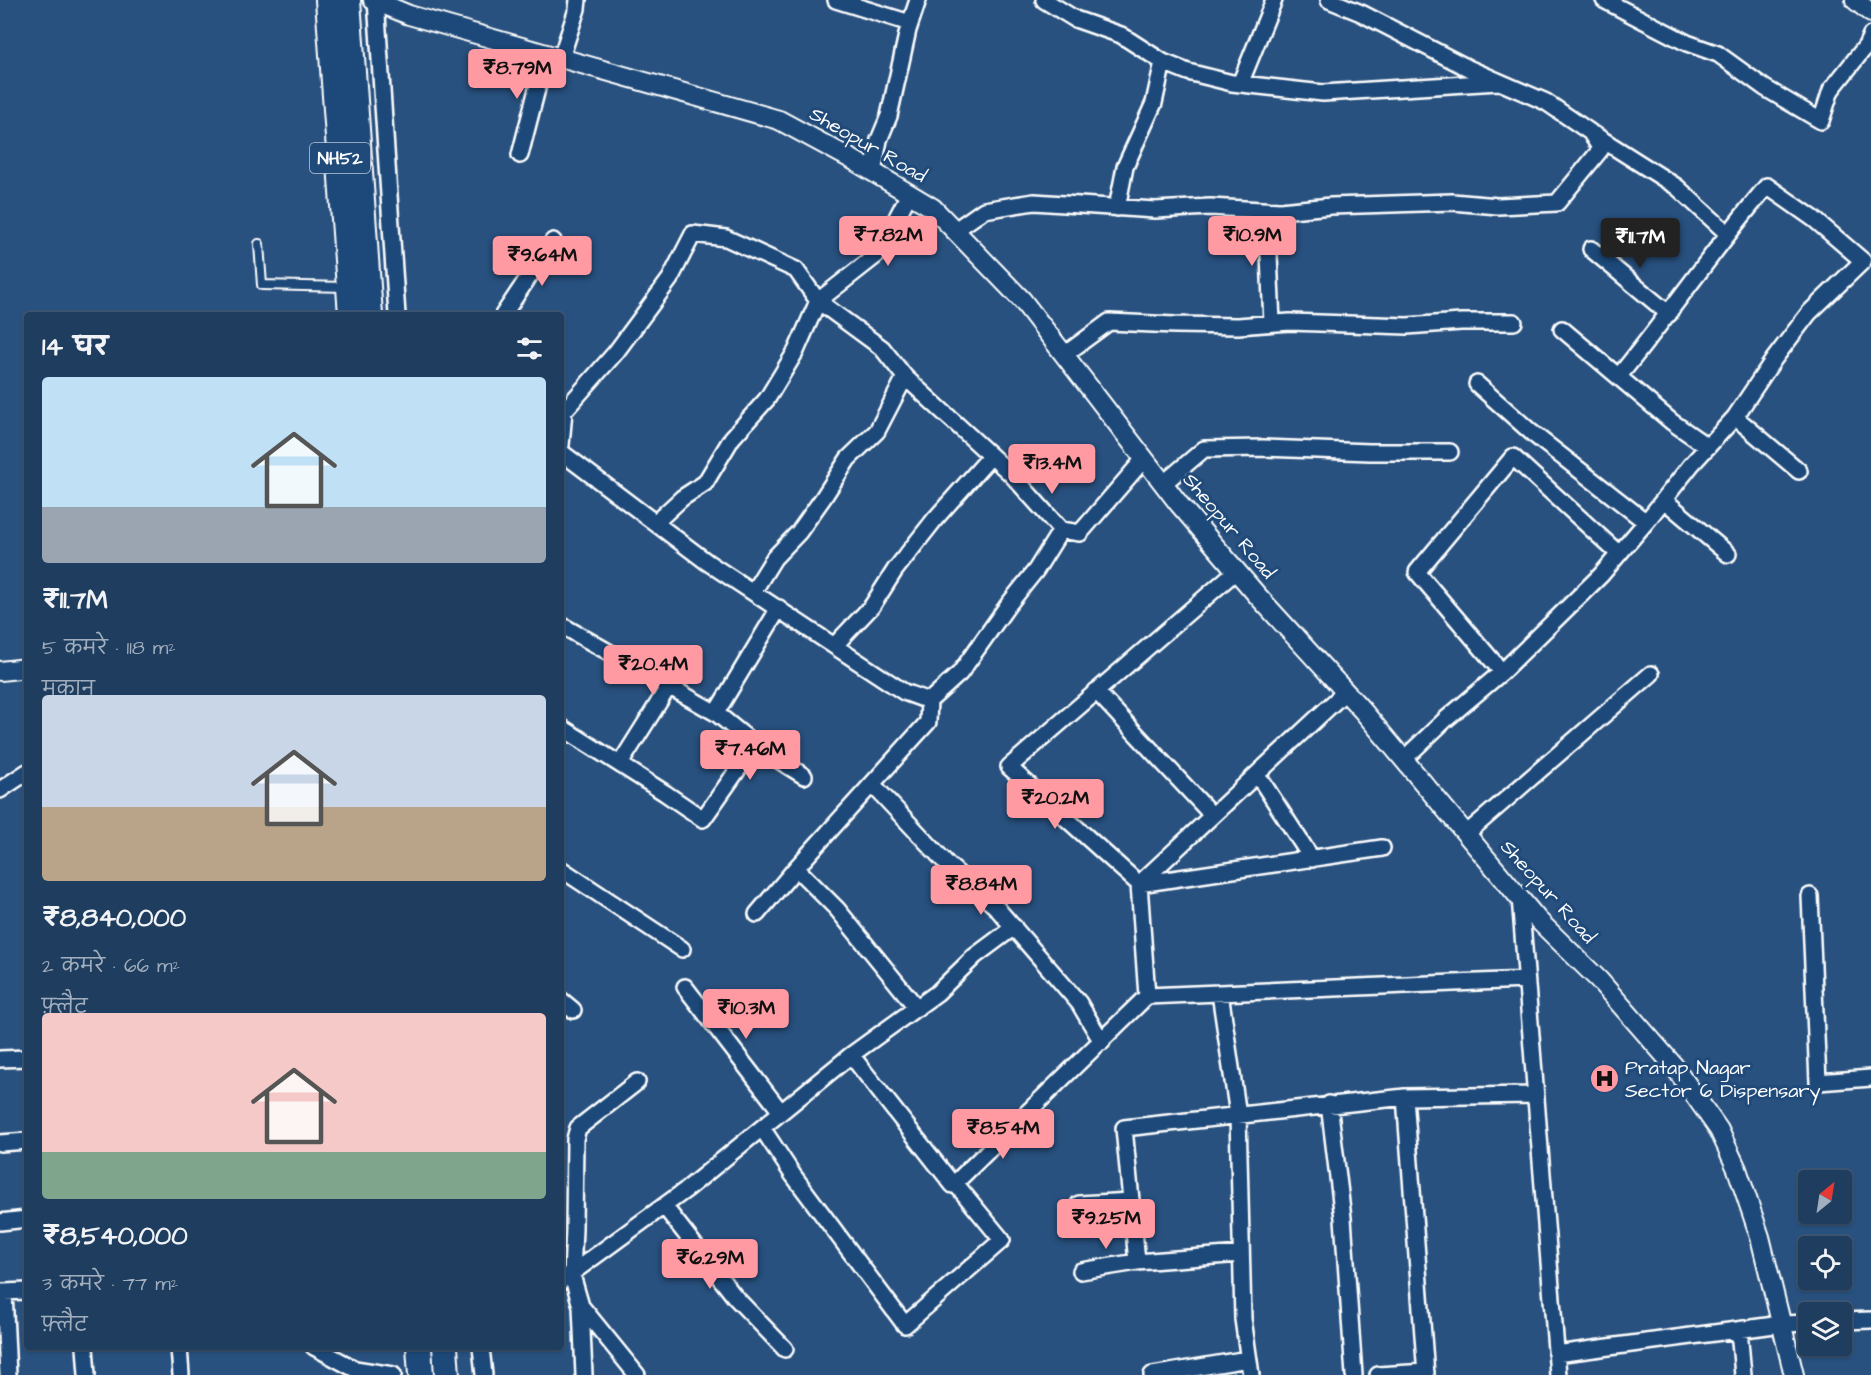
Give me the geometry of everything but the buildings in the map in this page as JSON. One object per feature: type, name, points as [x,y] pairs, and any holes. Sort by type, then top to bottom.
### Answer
[{"type":"highway","name":"NH52","points":[[328,0],[351,312]]},
{"type":"highway","name":"NH52","points":[[348,0],[370,312]]},
{"type":"highway","points":[[420,1350],[421,1375]]},
{"type":"highway","points":[[445,1350],[447,1375]]},
{"type":"street","points":[[375,0],[397,312]]},
{"type":"street","name":"Sheopur Road","points":[[375,0],[409,15],[779,120],[933,208],[1022,300],[1163,484],[1404,759],[1538,920],[1599,980],[1674,1066],[1719,1130],[1737,1170],[1760,1238],[1794,1375]]},
{"type":"street","points":[[520,155],[554,56],[577,9],[578,0]]},
{"type":"street","points":[[837,0],[910,22]]},
{"type":"street","points":[[873,172],[879,140],[889,116],[910,22],[918,0]]},
{"type":"street","points":[[1044,0],[1075,19],[1121,35],[1163,62],[1188,72],[1240,84],[1323,93],[1503,82]]},
{"type":"street","points":[[1240,84],[1274,0]]},
{"type":"street","points":[[1329,0],[1470,69],[1546,102],[1677,187],[1727,233]]},
{"type":"street","points":[[1855,0],[1871,13]]},
{"type":"street","points":[[1609,1],[1687,43],[1718,54],[1765,88],[1821,121],[1831,90],[1866,46],[1871,35]]},
{"type":"street","points":[[1117,208],[1125,167],[1154,103],[1163,62]]},
{"type":"street","points":[[954,231],[984,210],[1034,202],[1155,210],[1210,207],[1280,211],[1331,206],[1452,202],[1498,206],[1557,203],[1601,149],[1590,132]]},
{"type":"street","points":[[1404,759],[1444,720],[1502,672],[1568,609],[1619,554],[1691,465],[1736,417],[1774,359],[1809,313],[1863,261],[1814,219],[1767,186],[1727,233],[1669,314],[1619,376]]},
{"type":"street","points":[[656,522],[682,498],[705,483],[732,438],[767,399],[796,351],[818,301],[878,254],[909,194]]},
{"type":"street","points":[[1267,210],[1272,323]]},
{"type":"street","points":[[564,411],[616,351],[670,279],[693,234],[726,238],[796,270],[818,301],[882,348],[905,377],[1012,475],[1061,530],[1080,533],[1144,459]]},
{"type":"street","points":[[505,312],[553,241]]},
{"type":"street","points":[[1591,249],[1669,314]]},
{"type":"street","points":[[1064,355],[1109,322],[1238,326],[1272,323],[1336,323],[1407,326],[1461,322],[1514,322]]},
{"type":"street","points":[[1562,329],[1672,422],[1708,447]]},
{"type":"street","points":[[753,592],[774,558],[799,532],[849,459],[877,431],[905,377]]},
{"type":"street","points":[[1477,384],[1532,433],[1646,522]]},
{"type":"street","points":[[1736,417],[1799,471]]},
{"type":"street","points":[[1163,484],[1204,449],[1450,452]]},
{"type":"street","points":[[564,454],[707,562],[904,692],[929,701]]},
{"type":"street","points":[[835,645],[872,606],[895,570],[935,519],[991,456]]},
{"type":"street","points":[[1502,672],[1417,572],[1513,457],[1619,554]]},
{"type":"street","points":[[1664,500],[1728,554]]},
{"type":"street","points":[[757,914],[928,722],[929,701],[960,673],[1036,570],[1061,530]]},
{"type":"street","points":[[1147,996],[1139,884],[1009,767],[1236,570]]},
{"type":"street","points":[[716,713],[779,608]]},
{"type":"street","points":[[564,627],[716,713],[759,748],[804,776]]},
{"type":"street","points":[[0,671],[24,668]]},
{"type":"street","points":[[1466,834],[1651,674]]},
{"type":"street","points":[[620,764],[669,686]]},
{"type":"street","points":[[1096,691],[1212,815]]},
{"type":"street","points":[[1139,884],[1345,692]]},
{"type":"street","points":[[564,729],[703,819],[746,759],[759,748]]},
{"type":"street","points":[[0,790],[24,774]]},
{"type":"street","points":[[1257,774],[1312,859]]},
{"type":"street","points":[[872,784],[948,865],[995,906],[1014,927],[1079,1003],[1102,1042]]},
{"type":"street","points":[[1139,884],[1382,848]]},
{"type":"street","points":[[796,868],[837,909],[917,1008]]},
{"type":"street","points":[[564,871],[682,949]]},
{"type":"street","points":[[1810,896],[1818,1082],[1871,1078]]},
{"type":"street","points":[[1520,897],[1558,1375]]},
{"type":"street","points":[[566,1278],[664,1206],[851,1055],[937,993],[975,956],[1014,927]]},
{"type":"street","points":[[955,1183],[1147,996],[1526,980]]},
{"type":"street","points":[[685,987],[781,1112]]},
{"type":"street","points":[[1220,993],[1238,1115],[1243,1319],[1251,1375]]},
{"type":"street","points":[[762,1128],[793,1175],[905,1325],[1002,1240],[955,1183],[953,1185],[851,1055]]},
{"type":"street","points":[[0,1059],[24,1058]]},
{"type":"street","points":[[637,1082],[578,1128],[575,1139],[574,1229],[566,1278],[581,1306],[637,1375]]},
{"type":"street","points":[[1137,1262],[1124,1128],[1405,1097],[1535,1095]]},
{"type":"street","points":[[1377,1375],[1426,1373],[1405,1097]]},
{"type":"street","points":[[1329,1104],[1343,1218],[1354,1375]]},
{"type":"street","points":[[0,1143],[24,1142]]},
{"type":"street","points":[[1079,1204],[1131,1201]]},
{"type":"street","points":[[664,1206],[735,1297],[785,1349]]},
{"type":"street","points":[[0,1222],[24,1219]]},
{"type":"street","points":[[1081,1271],[1137,1262],[1241,1254]]},
{"type":"street","points":[[8,1375],[2,1292],[24,1291]]},
{"type":"street","points":[[581,1306],[584,1375]]},
{"type":"street","points":[[1852,1321],[1871,1320]]},
{"type":"street","points":[[1556,1354],[1798,1323]]},
{"type":"street","points":[[1739,1330],[1743,1375]]},
{"type":"street","points":[[86,1350],[87,1375]]},
{"type":"street","points":[[179,1350],[181,1375]]},
{"type":"street","points":[[320,1350],[355,1369],[393,1375]]},
{"type":"street","points":[[481,1350],[484,1375]]},
{"type":"street","points":[[1152,1375],[1248,1359]]},
{"type":"lane","points":[[259,244],[262,285],[349,287]]},
{"type":"place","name":"Pratap Nagar Sector 6 Dispensary","points":[[1604,1079]]}]
